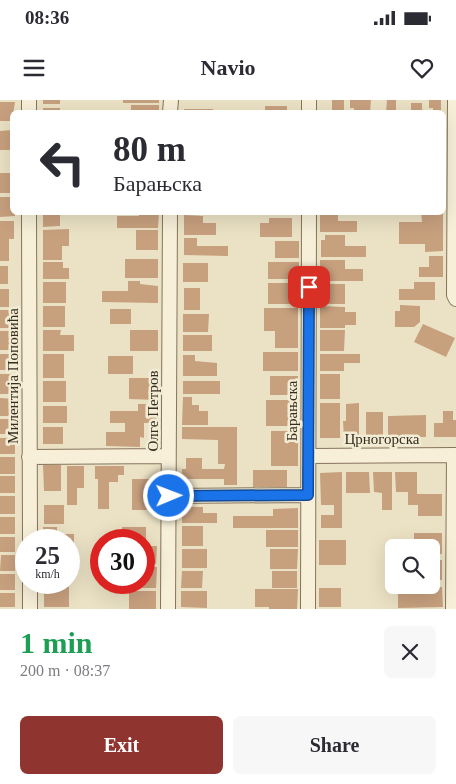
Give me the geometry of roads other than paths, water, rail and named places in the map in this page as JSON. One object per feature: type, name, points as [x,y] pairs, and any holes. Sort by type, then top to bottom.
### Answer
[{"type":"street","points":[[455,100],[449,148],[454,294],[456,299]]},
{"type":"street","name":"Милентија Поповића","points":[[29,215],[30,529]]},
{"type":"street","name":"Олге Петров","points":[[168,609],[170,215]]},
{"type":"street","name":"Барањска","points":[[308,609],[309,215]]},
{"type":"street","points":[[454,609],[455,455]]},
{"type":"street","name":"Црногорска","points":[[308,456],[455,455]]},
{"type":"street","points":[[30,457],[168,456]]},
{"type":"street","points":[[169,496],[308,495]]},
{"type":"street","points":[[30,594],[30,609]]}]
